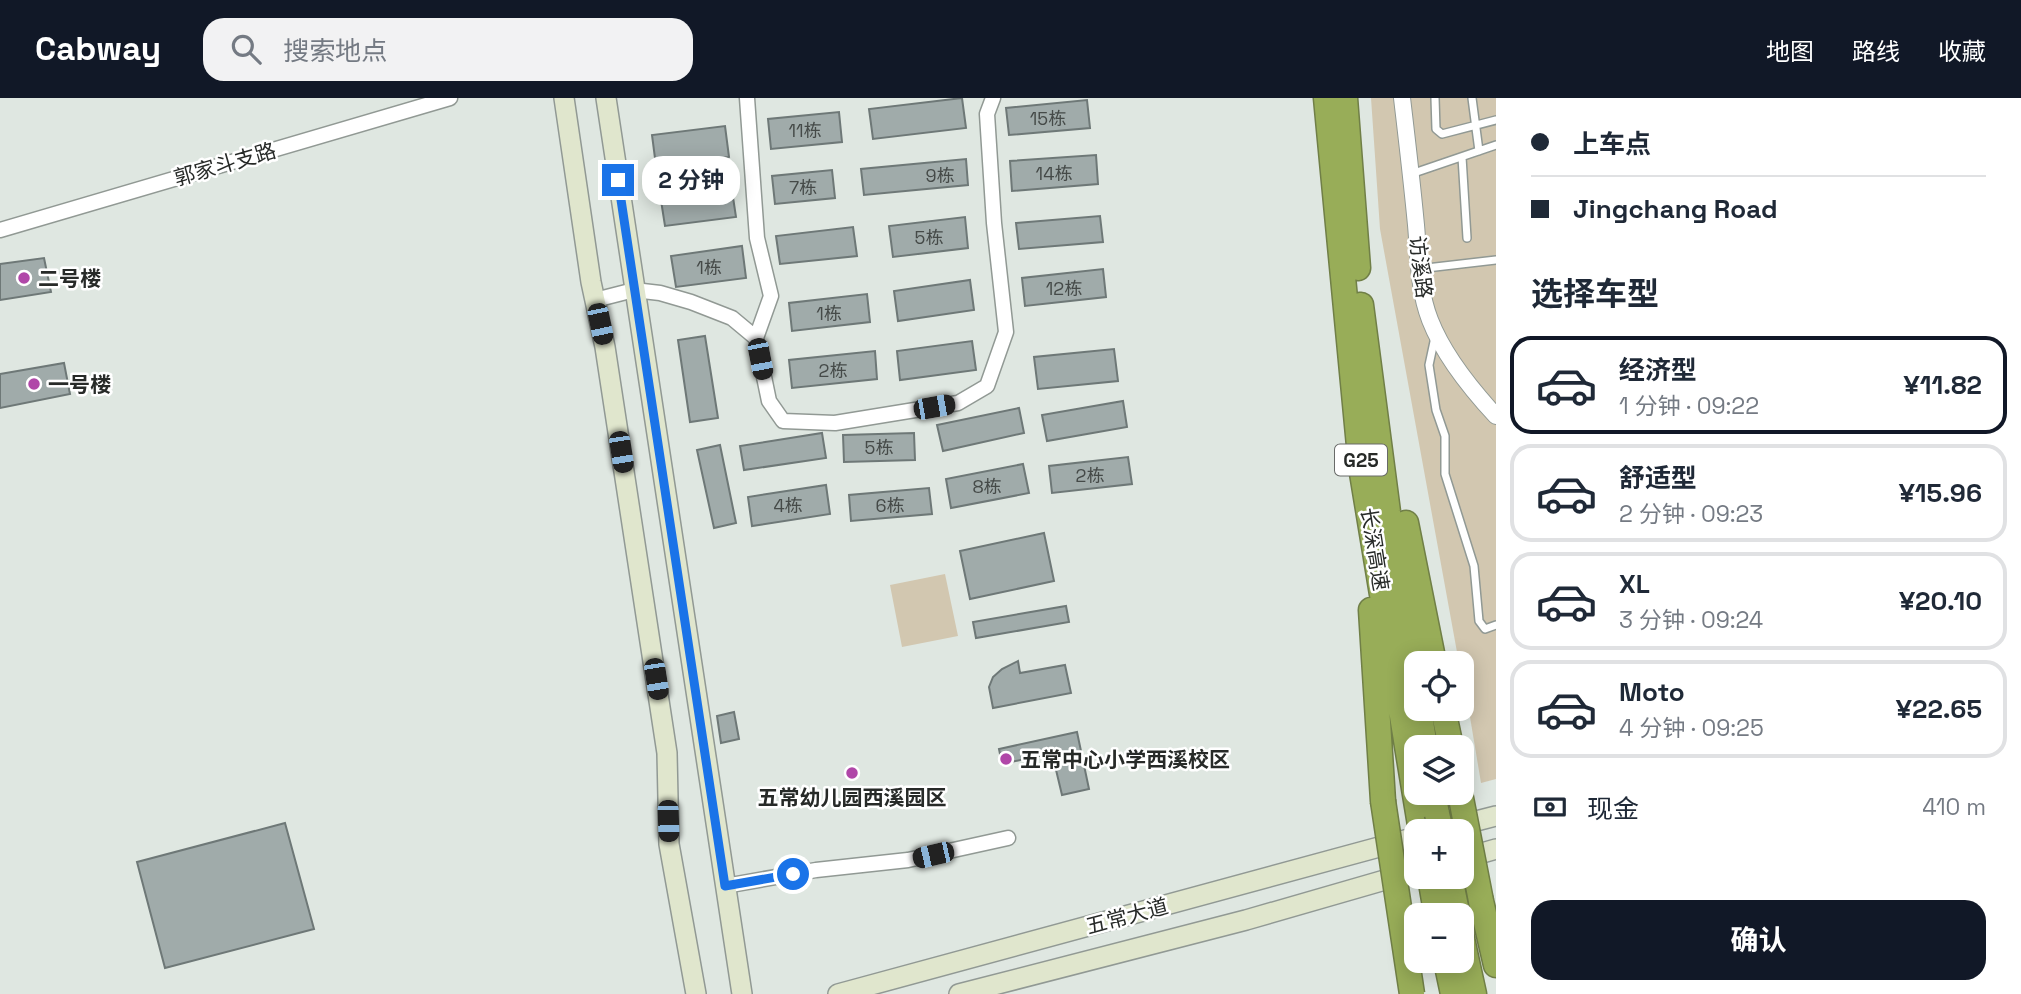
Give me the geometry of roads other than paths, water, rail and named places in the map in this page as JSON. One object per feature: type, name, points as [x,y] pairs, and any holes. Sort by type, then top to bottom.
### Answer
[{"type":"highway","name":"长深高速","points":[[1326,98],[1362,467],[1428,819]]},
{"type":"highway","name":"长深高速","points":[[1346,98],[1361,301],[1388,512],[1410,651]]},
{"type":"highway","points":[[1361,301],[1432,651]]},
{"type":"highway","points":[[1362,467],[1383,801],[1412,994]]},
{"type":"highway","points":[[1462,805],[1496,965]]},
{"type":"highway","points":[[1448,973],[1452,994]]},
{"type":"highway","points":[[1469,973],[1474,994]]},
{"type":"main road","points":[[564,98],[595,300],[610,374],[667,753],[669,844],[696,994]]},
{"type":"main road","points":[[606,98],[743,994]]},
{"type":"main road","name":"五常大道","points":[[1462,819],[1496,816]]},
{"type":"main road","name":"五常大道","points":[[838,994],[1404,829]]},
{"type":"main road","points":[[1474,855],[1496,849]]},
{"type":"main road","name":"五常大道","points":[[959,994],[1246,920],[1404,875]]},
{"type":"street","name":"郭家斗支路","points":[[0,230],[450,98]]},
{"type":"street","points":[[747,98],[757,238],[771,296],[756,338],[769,401],[783,421],[835,424],[958,403],[987,386],[1006,332],[987,114],[993,98]]},
{"type":"street","name":"访溪路","points":[[1402,98],[1418,269],[1429,316],[1461,374],[1496,416]]},
{"type":"street","points":[[595,300],[635,290],[660,293],[732,318],[756,338]]},
{"type":"street","points":[[725,886],[816,870],[908,860],[1008,838]]},
{"type":"lane","points":[[1435,98],[1436,129],[1441,134],[1496,120]]},
{"type":"lane","points":[[1472,98],[1479,151]]},
{"type":"lane","points":[[1410,174],[1496,145]]},
{"type":"lane","points":[[1462,157],[1467,238]]},
{"type":"lane","points":[[1418,269],[1496,260]]},
{"type":"lane","points":[[1436,333],[1429,365],[1436,410],[1445,436],[1445,474],[1474,566],[1479,621],[1485,629],[1496,625]]},
{"type":"place","name":"二号楼","points":[[24,278]]},
{"type":"place","name":"一号楼","points":[[34,384]]},
{"type":"place","name":"五常中心小学西溪校区","points":[[1006,759]]},
{"type":"place","name":"五常幼儿园西溪园区","points":[[852,773]]}]
